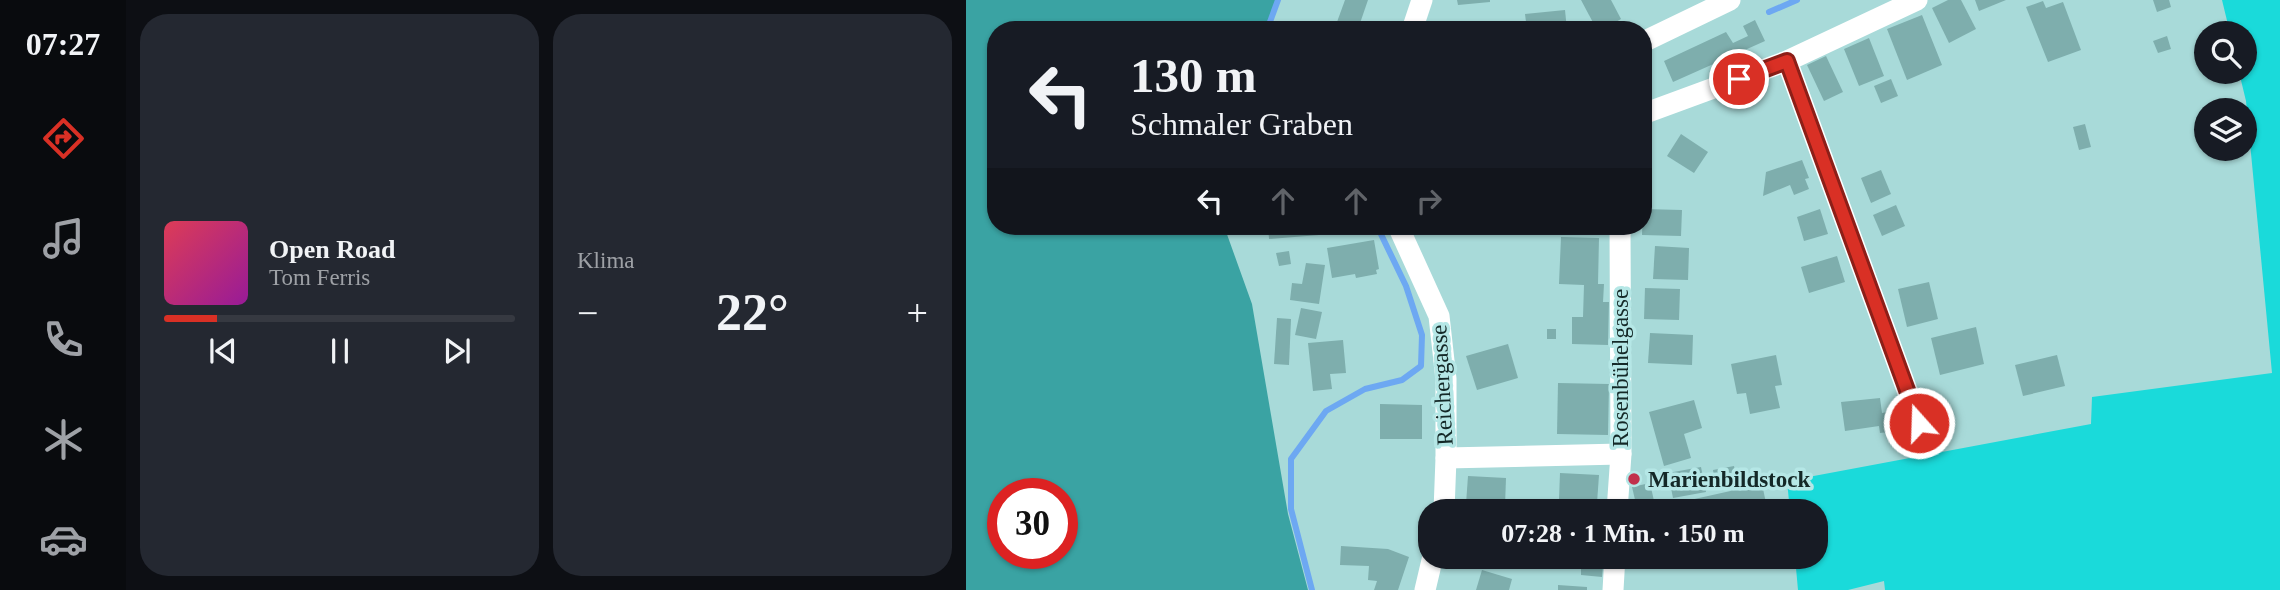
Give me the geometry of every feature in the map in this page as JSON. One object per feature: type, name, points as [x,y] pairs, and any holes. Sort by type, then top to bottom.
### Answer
[{"type":"street","points":[[1415,21],[1422,0]]},
{"type":"street","points":[[1652,38],[1730,0]]},
{"type":"street","points":[[1652,111],[1787,61],[1917,0]]},
{"type":"street","points":[[1787,61],[1919,423]]},
{"type":"street","name":"Reichergasse","points":[[1402,235],[1439,316],[1446,379],[1444,499]]},
{"type":"street","name":"Rosenbühelgasse","points":[[1618,499],[1621,454],[1620,235]]},
{"type":"street","points":[[1446,458],[1621,454]]},
{"type":"street","points":[[1425,590],[1430,569]]},
{"type":"street","points":[[1613,590],[1614,569]]},
{"type":"shaded area","points":[[966,0],[1278,0],[1270,21],[987,21],[987,235],[1227,235],[1252,304],[1288,514],[1308,590],[966,590]]},
{"type":"shaded area","points":[[2222,0],[2280,0],[2280,590],[1885,590],[1884,581],[1848,590],[1798,590],[1796,569],[1828,569],[1828,499],[1789,499],[1787,481],[2091,424],[2092,397],[2272,373],[2252,161],[2257,161],[2257,98],[2245,98],[2242,84],[2257,84],[2257,21],[2227,21]]},
{"type":"building","points":[[1345,0],[1368,0],[1361,21],[1337,21]]},
{"type":"building","points":[[1457,0],[1490,0],[1490,2],[1458,5]]},
{"type":"building","points":[[1581,0],[1611,0],[1621,19],[1618,21],[1592,21]]},
{"type":"building","points":[[1948,0],[1961,0],[1976,29],[1949,43],[1932,8]]},
{"type":"building","points":[[1975,0],[2006,0],[1979,11]]},
{"type":"building","points":[[2153,0],[2169,0],[2171,7],[2157,12]]},
{"type":"building","points":[[2043,1],[2046,8],[2063,2],[2081,50],[2048,62],[2026,7]]},
{"type":"building","points":[[1565,10],[1566,21],[1526,21],[1525,14]]},
{"type":"building","points":[[1922,15],[1942,65],[1907,80],[1887,29]]},
{"type":"building","points":[[1755,20],[1765,41],[1673,82],[1664,61],[1726,32],[1733,43],[1748,36],[1743,26]]},
{"type":"building","points":[[2167,36],[2171,49],[2158,53],[2153,41]]},
{"type":"building","points":[[1869,38],[1884,76],[1859,86],[1844,49]]},
{"type":"building","points":[[1826,56],[1843,92],[1824,101],[1807,65]]},
{"type":"building","points":[[1891,79],[1898,96],[1881,103],[1874,86]]},
{"type":"building","points":[[2085,124],[2091,147],[2079,150],[2073,127]]},
{"type":"building","points":[[1681,134],[1708,152],[1694,173],[1667,156]]},
{"type":"building","points":[[1802,160],[1809,178],[1805,179],[1809,189],[1794,195],[1790,185],[1763,196],[1766,172]]},
{"type":"building","points":[[1881,170],[1891,194],[1871,203],[1861,178]]},
{"type":"building","points":[[1896,205],[1905,226],[1882,236],[1873,215]]},
{"type":"building","points":[[1652,209],[1682,210],[1681,236],[1642,235],[1652,235]]},
{"type":"building","points":[[1820,209],[1828,234],[1804,241],[1797,217]]},
{"type":"building","points":[[1269,235],[1319,235],[1269,239]]},
{"type":"building","points":[[1561,237],[1599,238],[1598,284],[1604,284],[1603,302],[1609,302],[1608,345],[1572,344],[1572,317],[1583,317],[1584,285],[1559,284]]},
{"type":"building","points":[[1374,240],[1379,269],[1376,270],[1377,274],[1356,278],[1355,274],[1332,278],[1327,248]]},
{"type":"building","points":[[1655,246],[1689,248],[1688,280],[1653,279]]},
{"type":"building","points":[[1289,251],[1291,264],[1279,266],[1276,253]]},
{"type":"building","points":[[1837,256],[1845,282],[1809,293],[1801,267]]},
{"type":"building","points":[[1306,263],[1325,265],[1319,304],[1290,300],[1292,283],[1302,284]]},
{"type":"building","points":[[1929,282],[1938,319],[1907,327],[1898,289]]},
{"type":"building","points":[[1645,288],[1680,289],[1679,320],[1644,319]]},
{"type":"building","points":[[1301,308],[1322,312],[1316,339],[1295,335]]},
{"type":"building","points":[[1277,318],[1291,319],[1289,365],[1274,364]]},
{"type":"building","points":[[1976,327],[1984,364],[1940,375],[1931,338]]},
{"type":"building","points":[[1547,329],[1556,329],[1556,339],[1547,339]]},
{"type":"building","points":[[1650,333],[1693,335],[1692,365],[1648,363]]},
{"type":"building","points":[[1343,340],[1346,373],[1330,374],[1332,389],[1313,391],[1308,343]]},
{"type":"building","points":[[1508,344],[1518,378],[1477,390],[1466,356]]},
{"type":"building","points":[[1776,355],[1782,385],[1775,386],[1780,408],[1750,414],[1746,393],[1737,394],[1731,364]]},
{"type":"building","points":[[2057,355],[2065,386],[2023,396],[2015,365]]},
{"type":"building","points":[[1558,383],[1609,384],[1608,435],[1557,434]]},
{"type":"building","points":[[1880,398],[1882,413],[1902,410],[1904,430],[1880,433],[1879,426],[1845,431],[1841,402]]},
{"type":"building","points":[[1694,400],[1702,428],[1684,434],[1691,458],[1664,466],[1649,412]]},
{"type":"building","points":[[1380,404],[1422,405],[1422,439],[1380,439]]},
{"type":"building","points":[[1734,466],[1738,485],[1716,490],[1713,470]]},
{"type":"building","points":[[1701,467],[1706,492],[1673,498],[1668,473]]},
{"type":"building","points":[[1560,473],[1599,475],[1597,499],[1559,499]]},
{"type":"building","points":[[1468,476],[1506,478],[1505,499],[1466,499]]},
{"type":"building","points":[[1650,483],[1654,499],[1635,499],[1632,487]]},
{"type":"building","points":[[1762,484],[1765,499],[1694,499]]},
{"type":"building","points":[[1341,546],[1388,549],[1409,557],[1398,590],[1374,590],[1377,581],[1368,580],[1369,566],[1340,565]]},
{"type":"building","points":[[1581,569],[1603,569],[1602,577],[1581,575]]},
{"type":"building","points":[[1482,570],[1512,579],[1509,590],[1476,590]]},
{"type":"building","points":[[1558,585],[1587,587],[1587,590],[1558,590]]},
{"type":"waterway","points":[[1270,21],[1278,0]]},
{"type":"waterway","points":[[1769,12],[1797,0]]},
{"type":"waterway","points":[[1312,590],[1291,509],[1291,459],[1326,411],[1365,389],[1402,380],[1421,366],[1422,335],[1406,286],[1381,235]]},
{"type":"place","name":"Marienbildstock","points":[[1634,479]]},
{"type":"route","points":[[1739,79],[1787,61],[1919,423]]}]
